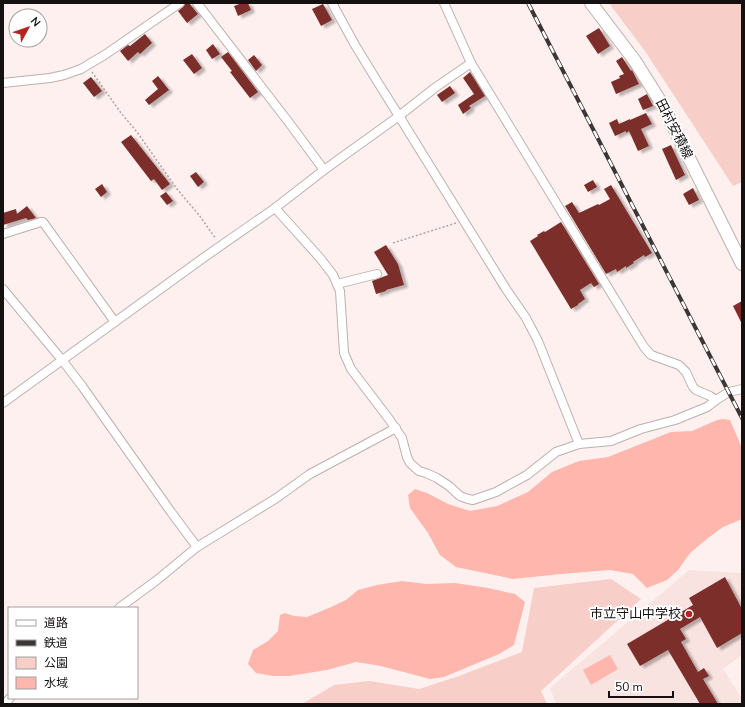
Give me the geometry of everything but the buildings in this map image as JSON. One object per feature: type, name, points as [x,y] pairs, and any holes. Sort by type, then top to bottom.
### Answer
[{"type":"main road","name":"田村安積線","points":[[591,3],[635,61],[662,104],[742,264]]},
{"type":"street","points":[[3,83],[50,78],[82,69],[180,3]]},
{"type":"street","points":[[197,3],[324,170]]},
{"type":"street","points":[[332,3],[399,116],[506,289],[526,318],[535,335],[579,444]]},
{"type":"street","points":[[444,3],[471,63],[644,347],[651,355],[679,365],[686,372],[696,390],[716,400]]},
{"type":"street","points":[[3,403],[275,208],[324,170],[471,63]]},
{"type":"street","points":[[275,208],[320,258],[333,275],[340,291],[344,353],[351,369],[396,428],[402,438],[407,457],[413,467],[418,471],[426,473],[449,486],[460,496],[473,500],[496,492],[527,475],[556,452],[579,444],[602,443],[641,429],[675,420],[707,407],[729,392],[742,389]]},
{"type":"street","points":[[3,234],[43,222],[115,322]]},
{"type":"street","points":[[337,284],[377,274]]},
{"type":"street","points":[[3,289],[62,360],[197,547]]},
{"type":"street","points":[[120,607],[157,580],[197,547],[275,499],[310,474],[396,428]]},
{"type":"path","points":[[88,68],[221,246]]},
{"type":"path","points":[[393,243],[464,221]]},
{"type":"shaded area","name":"市立守山中学校","points":[[689,570],[742,573],[742,655],[723,669],[742,699],[742,704],[556,704],[550,688]]},
{"type":"green space","points":[[609,3],[742,3],[742,182],[733,186],[645,51]]},
{"type":"green space","points":[[611,579],[641,599],[541,691],[547,704],[302,704],[334,685],[370,681],[419,689],[459,676],[522,652],[534,588]]},
{"type":"water","points":[[717,420],[730,420],[742,448],[742,519],[723,527],[708,538],[690,553],[678,570],[667,580],[647,588],[633,574],[610,570],[513,579],[456,567],[440,555],[428,533],[410,508],[408,495],[415,489],[427,493],[448,504],[470,511],[497,506],[528,492],[552,472],[579,461],[608,457],[671,432],[692,431]]},
{"type":"water","points":[[402,581],[426,584],[455,583],[515,594],[525,602],[514,645],[499,654],[444,677],[430,679],[381,666],[356,662],[327,670],[289,676],[273,676],[256,673],[248,664],[253,650],[268,641],[278,631],[280,615],[285,613],[294,616],[307,617],[346,600],[358,590]]},
{"type":"water","points":[[610,655],[618,669],[591,685],[583,670]]},
{"type":"railway","points":[[528,3],[742,418]]},
{"type":"place","name":"市立守山中学校","points":[[689,614]]}]
